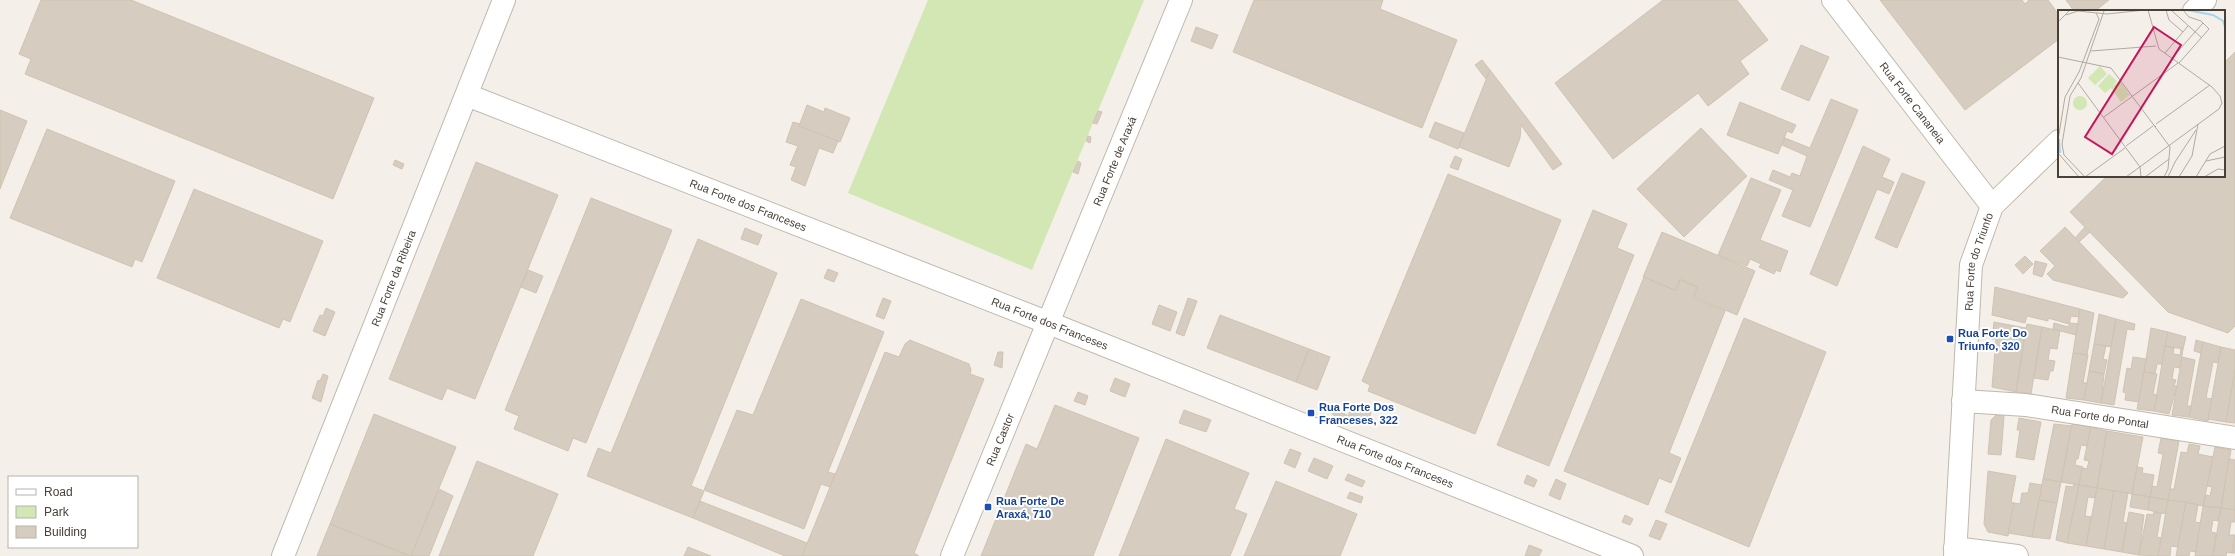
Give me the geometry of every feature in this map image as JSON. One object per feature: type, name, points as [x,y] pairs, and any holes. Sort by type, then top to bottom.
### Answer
[{"type":"street","name":"Rua Forte da Ribeira","points":[[283,556],[504,0]]},
{"type":"street","name":"Rua Forte de Araxá","points":[[1049,323],[1181,0]]},
{"type":"street","name":"Rua Forte Cananeia","points":[[1833,0],[1992,206]]},
{"type":"street","points":[[2195,10],[2205,0]]},
{"type":"street","name":"Rua Forte dos Franceses","points":[[467,95],[1049,323],[1632,556]]},
{"type":"street","name":"Rua Forte do Triunfo","points":[[1955,552],[1971,265],[1992,206],[2058,142]]},
{"type":"street","name":"Rua Castor","points":[[952,556],[1049,323]]},
{"type":"street","name":"Rua Forte do Pontal","points":[[1963,401],[2026,405],[2235,438]]},
{"type":"street","points":[[1955,552],[2017,556]]},
{"type":"green space","points":[[928,0],[1144,0],[1032,270],[848,193]]},
{"type":"building","points":[[41,0],[131,0],[374,98],[333,199],[25,74],[31,59],[19,54]]},
{"type":"building","points":[[1254,0],[1383,0],[1380,9],[1457,40],[1422,128],[1233,52]]},
{"type":"building","points":[[1663,0],[1737,0],[1768,40],[1740,61],[1749,74],[1708,106],[1698,93],[1613,159],[1555,83]]},
{"type":"building","points":[[1880,0],[2022,0],[2025,4],[2029,0],[2048,0],[2058,14],[2058,40],[1965,110]]},
{"type":"building","points":[[2066,0],[2109,0],[2096,10],[2073,10]]},
{"type":"building","points":[[1196,27],[1218,35],[1212,49],[1191,41]]},
{"type":"building","points":[[1801,45],[1829,57],[1809,101],[1781,89]]},
{"type":"building","points":[[2235,52],[2235,326],[2228,333],[2168,312],[2070,212],[2106,177],[2225,177],[2225,62]]},
{"type":"building","points":[[1482,60],[1490,70],[1486,79],[1475,65]]},
{"type":"building","points":[[1490,70],[1562,164],[1553,170],[1521,125],[1520,138],[1509,167],[1459,147]]},
{"type":"building","points":[[1831,99],[1858,110],[1810,227],[1782,216],[1793,190],[1769,180],[1773,170],[1790,177],[1792,173],[1800,176],[1807,156],[1782,145],[1785,138],[1810,148]]},
{"type":"building","points":[[1740,102],[1796,125],[1792,133],[1787,131],[1778,154],[1727,135]]},
{"type":"building","points":[[807,105],[824,112],[825,108],[850,118],[840,142],[799,126]]},
{"type":"building","points":[[0,110],[27,121],[0,189]]},
{"type":"building","points":[[1098,111],[1102,112],[1097,124],[1093,123]]},
{"type":"building","points":[[793,122],[800,124],[799,126],[838,141],[833,153],[819,148],[805,186],[791,180],[796,167],[790,165],[798,146],[786,142]]},
{"type":"building","points":[[1435,122],[1464,133],[1458,149],[1429,137]]},
{"type":"building","points":[[1701,128],[1747,176],[1684,237],[1637,189]]},
{"type":"building","points":[[47,129],[175,181],[142,262],[135,259],[132,267],[10,218]]},
{"type":"building","points":[[1088,136],[1091,137],[1090,143],[1086,141]]},
{"type":"building","points":[[1863,146],[1890,159],[1882,177],[1894,182],[1889,194],[1877,189],[1837,286],[1810,274]]},
{"type":"building","points":[[1455,156],[1462,159],[1458,170],[1450,167]]},
{"type":"building","points":[[395,160],[404,164],[402,169],[393,165]]},
{"type":"building","points":[[1078,161],[1081,163],[1078,174],[1073,172]]},
{"type":"building","points":[[476,162],[558,195],[475,399],[447,388],[442,400],[389,379]]},
{"type":"building","points":[[1902,173],[1925,182],[1897,248],[1875,238]]},
{"type":"building","points":[[1448,174],[1561,220],[1475,434],[1368,391],[1370,385],[1362,381]]},
{"type":"building","points":[[1751,178],[1781,190],[1760,240],[1788,251],[1780,272],[1776,270],[1774,274],[1759,267],[1761,264],[1750,259],[1747,266],[1718,255]]},
{"type":"building","points":[[194,189],[323,241],[290,322],[283,319],[279,328],[157,278]]},
{"type":"building","points":[[591,198],[672,230],[586,443],[573,438],[568,451],[514,429],[519,416],[505,410]]},
{"type":"building","points":[[1593,210],[1627,224],[1617,248],[1634,255],[1549,466],[1497,445]]},
{"type":"building","points":[[2065,227],[2128,293],[2123,298],[2053,280],[2047,274],[2055,266],[2040,251]]},
{"type":"building","points":[[2085,227],[2090,232],[2079,242],[2075,238]]},
{"type":"building","points":[[745,228],[762,235],[758,245],[741,239]]},
{"type":"building","points":[[1662,232],[1755,271],[1737,315],[1694,297],[1698,287],[1680,279],[1675,290],[1643,277]]},
{"type":"building","points":[[698,239],[777,273],[691,486],[704,491],[693,518],[587,476],[598,448],[611,453]]},
{"type":"building","points":[[2025,256],[2033,264],[2023,274],[2015,265]]},
{"type":"building","points":[[2035,261],[2047,264],[2042,277],[2033,274]]},
{"type":"building","points":[[828,269],[838,273],[834,282],[824,278]]},
{"type":"building","points":[[528,270],[543,276],[536,293],[521,287]]},
{"type":"building","points":[[1644,277],[1676,291],[1680,280],[1697,287],[1693,298],[1725,311],[1669,453],[1681,458],[1671,483],[1659,478],[1648,505],[1564,471]]},
{"type":"building","points":[[1995,287],[2080,309],[2079,317],[2071,316],[2069,324],[2048,318],[2048,321],[2027,316],[2025,323],[1992,315]]},
{"type":"building","points":[[883,298],[891,301],[884,319],[876,316]]},
{"type":"building","points":[[1188,298],[1197,301],[1184,336],[1176,333]]},
{"type":"building","points":[[801,299],[884,332],[828,472],[835,474],[830,487],[821,484],[804,529],[704,490],[737,410],[753,415]]},
{"type":"building","points":[[1159,305],[1177,312],[1170,331],[1152,324]]},
{"type":"building","points":[[326,308],[335,312],[325,336],[313,331],[320,315],[323,316]]},
{"type":"building","points":[[2080,309],[2094,313],[2087,355],[2073,353]]},
{"type":"building","points":[[2099,314],[2116,319],[2111,347],[2094,344]]},
{"type":"building","points":[[1220,315],[1309,349],[1296,382],[1207,348]]},
{"type":"building","points":[[1744,318],[1826,352],[1749,547],[1665,512]]},
{"type":"building","points":[[2116,319],[2135,324],[2134,330],[2127,329],[2114,405],[2101,403]]},
{"type":"building","points":[[1994,322],[2026,328],[2016,392],[1992,387],[1996,339],[1992,339]]},
{"type":"building","points":[[2054,323],[2068,327],[2070,323],[2078,324],[2076,335],[2053,329]]},
{"type":"building","points":[[2027,324],[2042,327],[2031,394],[2016,392]]},
{"type":"building","points":[[2042,327],[2060,331],[2057,349],[2050,348],[2048,360],[2055,361],[2053,371],[2050,371],[2048,380],[2034,378]]},
{"type":"building","points":[[2151,328],[2168,332],[2162,364],[2157,364],[2155,374],[2144,372]]},
{"type":"building","points":[[2168,332],[2186,337],[2183,349],[2165,346]]},
{"type":"building","points":[[910,340],[969,364],[971,370],[970,374],[984,379],[914,553],[919,556],[802,556],[885,352],[899,357],[905,344]]},
{"type":"building","points":[[2196,340],[2203,342],[2201,353],[2194,351]]},
{"type":"building","points":[[2203,342],[2221,347],[2218,363],[2213,362],[2206,398],[2212,399],[2208,421],[2189,417]]},
{"type":"building","points":[[2094,344],[2106,346],[2103,359],[2107,360],[2104,374],[2089,371]]},
{"type":"building","points":[[2165,346],[2174,348],[2173,354],[2180,355],[2181,349],[2183,349],[2180,368],[2174,367],[2172,379],[2176,380],[2174,386],[2177,386],[2169,414],[2154,411]]},
{"type":"building","points":[[2221,347],[2235,350],[2235,371],[2226,422],[2208,419]]},
{"type":"building","points":[[1309,349],[1330,357],[1317,390],[1296,382]]},
{"type":"building","points":[[998,352],[1003,352],[1002,368],[994,365]]},
{"type":"building","points":[[2073,353],[2088,355],[2083,383],[2087,383],[2084,400],[2066,398]]},
{"type":"building","points":[[2133,357],[2146,359],[2139,402],[2125,400],[2126,393],[2123,392],[2127,368],[2131,369]]},
{"type":"building","points":[[2182,357],[2195,360],[2187,406],[2191,406],[2189,417],[2172,415]]},
{"type":"building","points":[[2089,371],[2104,374],[2101,403],[2084,400]]},
{"type":"building","points":[[2235,371],[2235,423],[2226,422]]},
{"type":"building","points":[[2144,372],[2157,374],[2153,394],[2157,395],[2154,411],[2137,409]]},
{"type":"building","points":[[323,374],[328,376],[321,402],[312,398],[318,380],[320,381]]},
{"type":"building","points":[[1115,378],[1130,384],[1125,397],[1110,391]]},
{"type":"building","points":[[1078,392],[1088,396],[1085,405],[1074,401]]},
{"type":"building","points":[[1353,404],[1371,412],[1368,423],[1348,416]]},
{"type":"building","points":[[1055,405],[1139,438],[1093,556],[981,556],[1026,444],[1037,449]]},
{"type":"building","points":[[1184,410],[1211,420],[1206,432],[1179,423]]},
{"type":"building","points":[[1334,410],[1347,415],[1344,422],[1332,414]]},
{"type":"building","points":[[374,414],[456,447],[411,556],[330,524]]},
{"type":"building","points":[[1996,415],[2004,416],[2001,455],[1988,454],[1991,420]]},
{"type":"building","points":[[2019,418],[2041,422],[2034,460],[2016,457],[2020,430],[2017,430]]},
{"type":"building","points":[[2054,424],[2072,426],[2061,482],[2043,479]]},
{"type":"building","points":[[2072,424],[2091,427],[2087,446],[2081,445],[2078,459],[2076,459],[2075,465],[2083,467],[2079,485],[2061,482]]},
{"type":"building","points":[[2091,427],[2107,431],[2097,488],[2079,485],[2082,468],[2087,469],[2089,461],[2084,460]]},
{"type":"building","points":[[2107,431],[2143,437],[2132,494],[2097,488]]},
{"type":"building","points":[[2161,438],[2179,441],[2168,500],[2150,497],[2152,486],[2157,487],[2163,454],[2158,453]]},
{"type":"building","points":[[1166,439],[1249,473],[1234,509],[1247,514],[1230,556],[1119,556]]},
{"type":"building","points":[[2189,444],[2200,446],[2198,454],[2213,457],[2203,506],[2168,500],[2170,489],[2174,489],[2181,452],[2187,453]]},
{"type":"building","points":[[2215,447],[2231,450],[2221,508],[2203,506],[2206,495],[2210,496],[2212,487],[2207,486]]},
{"type":"building","points":[[1290,449],[1301,453],[1295,468],[1284,463]]},
{"type":"building","points":[[1314,458],[1333,466],[1327,479],[1308,471]]},
{"type":"building","points":[[2229,459],[2235,460],[2235,510],[2221,508]]},
{"type":"building","points":[[477,461],[558,494],[533,556],[439,556]]},
{"type":"building","points":[[2137,467],[2143,468],[2142,473],[2154,475],[2150,497],[2132,494]]},
{"type":"building","points":[[1988,471],[2016,476],[2011,502],[2014,503],[2008,536],[1988,532],[1984,524]]},
{"type":"building","points":[[1348,474],[1365,481],[1362,487],[1345,480]]},
{"type":"building","points":[[1527,475],[1537,480],[1534,487],[1524,483]]},
{"type":"building","points":[[1556,479],[1566,484],[1560,500],[1549,495]]},
{"type":"building","points":[[2043,479],[2061,482],[2057,503],[2039,500]]},
{"type":"building","points":[[1276,481],[1357,514],[1340,556],[1244,556]]},
{"type":"building","points":[[2030,483],[2042,485],[2032,537],[2008,533],[2014,503],[2020,504],[2022,493],[2028,493]]},
{"type":"building","points":[[2074,484],[2079,485],[2067,543],[2056,540],[2066,486],[2073,487]]},
{"type":"building","points":[[2079,485],[2097,488],[2095,498],[2088,497],[2085,516],[2091,517],[2086,546],[2067,543]]},
{"type":"building","points":[[2097,488],[2114,491],[2104,549],[2086,546]]},
{"type":"building","points":[[439,489],[453,496],[429,556],[411,556]]},
{"type":"building","points":[[2114,491],[2128,493],[2123,522],[2127,523],[2122,552],[2104,549]]},
{"type":"building","points":[[1350,492],[1363,497],[1361,503],[1347,498]]},
{"type":"building","points":[[2132,494],[2150,497],[2148,510],[2130,507]]},
{"type":"building","points":[[2150,497],[2168,500],[2166,514],[2148,510]]},
{"type":"building","points":[[2039,500],[2057,503],[2050,539],[2032,537]]},
{"type":"building","points":[[2168,500],[2186,502],[2178,547],[2171,546],[2170,556],[2158,556]]},
{"type":"building","points":[[700,501],[807,543],[802,556],[785,556],[693,518]]},
{"type":"building","points":[[2186,502],[2198,505],[2195,522],[2201,523],[2196,552],[2190,551],[2189,556],[2176,556]]},
{"type":"building","points":[[2203,506],[2221,508],[2218,521],[2213,520],[2211,532],[2216,533],[2213,556],[2195,556]]},
{"type":"building","points":[[2221,508],[2235,510],[2235,522],[2231,522],[2229,535],[2235,535],[2232,553],[2227,552],[2226,556],[2213,556]]},
{"type":"building","points":[[2129,512],[2144,515],[2139,555],[2122,552]]},
{"type":"building","points":[[2154,512],[2161,513],[2157,537],[2161,538],[2158,556],[2139,555],[2147,514],[2153,515]]},
{"type":"building","points":[[1625,515],[1633,519],[1630,525],[1622,522]]},
{"type":"building","points":[[1656,520],[1667,524],[1660,540],[1649,536]]},
{"type":"building","points":[[330,524],[409,556],[317,556]]},
{"type":"building","points":[[2235,535],[2235,553],[2232,553]]},
{"type":"building","points":[[1529,545],[1542,550],[1539,556],[1525,556]]},
{"type":"building","points":[[688,547],[711,556],[684,556]]},
{"type":"place","name":"Rua Forte Do Triunfo, 320","points":[[1950,339]]},
{"type":"place","name":"Rua Forte Dos Franceses, 322","points":[[1311,413]]},
{"type":"place","name":"Rua Forte De Araxá, 710","points":[[988,507]]}]
